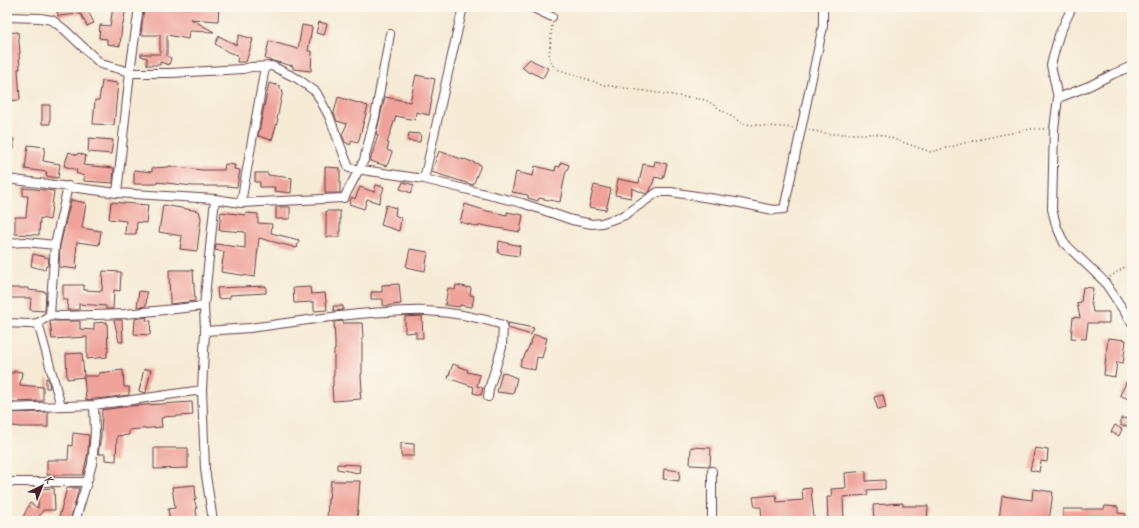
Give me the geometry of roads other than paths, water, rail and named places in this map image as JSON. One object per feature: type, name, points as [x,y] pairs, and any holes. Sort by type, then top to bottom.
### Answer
[{"type":"street","points":[[117,193],[130,72],[139,7]]},
{"type":"street","points":[[424,179],[463,7]]},
{"type":"street","points":[[531,7],[552,17]]},
{"type":"street","points":[[7,17],[52,20],[65,30],[101,64],[130,72],[170,73],[272,66],[316,92],[329,116],[349,168],[424,179],[522,203],[572,220],[592,224],[602,223],[625,215],[658,192],[671,192],[735,202],[773,210],[784,209],[823,26],[823,7]]},
{"type":"street","points":[[1072,7],[1060,35],[1051,65],[1058,98],[1054,129],[1052,209],[1056,225],[1064,243],[1104,281],[1132,323]]},
{"type":"street","points":[[7,178],[117,193],[215,199],[241,203],[344,198],[364,160],[375,117],[390,34]]},
{"type":"street","points":[[241,203],[247,161],[265,66]]},
{"type":"street","points":[[1058,98],[1089,86],[1132,66]]},
{"type":"street","points":[[50,315],[55,245],[68,186]]},
{"type":"street","points":[[213,521],[205,469],[202,390],[205,332],[204,306],[215,199]]},
{"type":"street","points":[[7,243],[26,242],[55,245]]},
{"type":"street","points":[[7,323],[38,323],[50,315],[125,314],[204,306]]},
{"type":"street","points":[[205,332],[250,328],[363,313],[425,311],[471,316],[503,325],[502,347],[488,397]]},
{"type":"street","points":[[38,323],[61,406]]},
{"type":"street","points":[[7,408],[94,405],[202,390]]},
{"type":"street","points":[[75,521],[92,464],[95,433],[94,405]]},
{"type":"street","points":[[712,471],[712,521]]},
{"type":"street","points":[[7,482],[87,482]]}]
